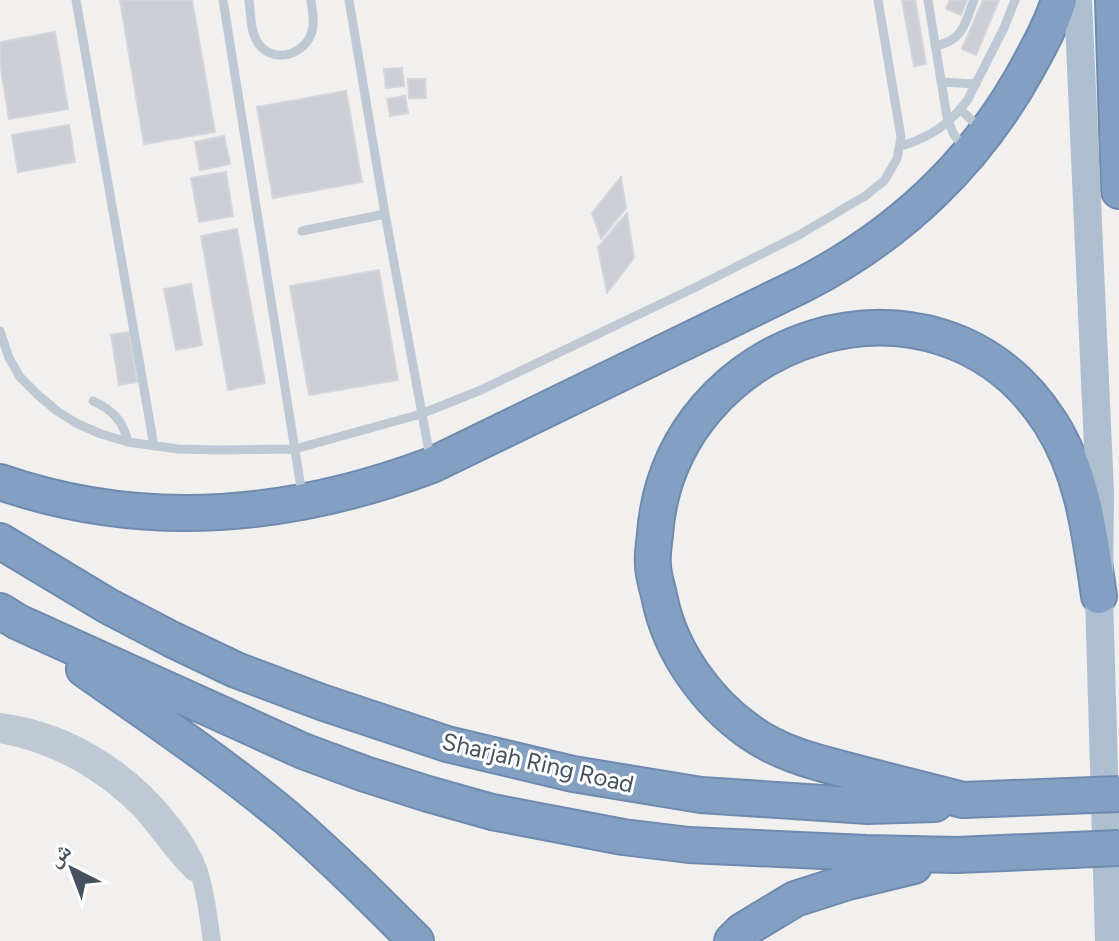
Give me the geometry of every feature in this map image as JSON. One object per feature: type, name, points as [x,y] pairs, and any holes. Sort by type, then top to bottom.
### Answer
[{"type":"highway","points":[[0,482],[94,505],[216,513],[303,503],[368,487],[432,465],[832,269],[883,236],[907,217],[978,145],[1014,94],[1059,0]]},
{"type":"highway","points":[[1113,0],[1119,191]]},
{"type":"highway","points":[[963,800],[795,756],[751,732],[731,716],[712,699],[683,659],[664,617],[653,565],[657,511],[664,486],[672,462],[699,416],[730,383],[762,360],[796,343],[836,332],[874,328],[914,330],[955,342],[993,362],[1026,391],[1050,423],[1075,472],[1088,518],[1099,596]]},
{"type":"highway","name":"Sharjah Ring Road","points":[[0,541],[108,606],[236,670],[385,725],[573,774],[701,795],[868,806],[1119,794]]},
{"type":"highway","points":[[9,617],[303,751],[377,778],[492,812],[623,837],[689,845],[957,855],[1119,848]]},
{"type":"highway","points":[[9,617],[198,750],[284,816],[416,941]]},
{"type":"highway","points":[[732,941],[742,931],[795,899],[848,882],[957,855]]},
{"type":"main road","points":[[1078,0],[1100,492],[1099,596],[1109,941]]},
{"type":"street","points":[[0,722],[17,724],[78,745],[114,767],[147,795],[168,819],[192,856],[201,879],[212,941]]},
{"type":"street","points":[[0,734],[53,750],[109,781],[141,810],[201,879]]},
{"type":"lane","points":[[76,0],[154,446]]},
{"type":"lane","points":[[223,0],[303,503]]},
{"type":"lane","points":[[249,0],[257,41],[264,50],[288,56],[299,51],[312,32],[311,0]]},
{"type":"lane","points":[[349,0],[432,465]]},
{"type":"lane","points":[[0,331],[9,358],[20,377],[38,395],[78,424],[128,442],[218,450],[295,449],[421,414],[481,390],[696,287],[799,235],[884,181],[901,146],[878,0]]},
{"type":"lane","points":[[928,0],[949,123],[978,145]]},
{"type":"lane","points":[[935,46],[957,37],[974,0]]},
{"type":"lane","points":[[901,146],[930,135],[949,123],[961,110],[1015,0]]},
{"type":"lane","points":[[941,82],[976,84]]},
{"type":"lane","points":[[961,110],[978,145]]},
{"type":"lane","points":[[302,231],[385,214]]},
{"type":"lane","points":[[93,401],[117,417],[128,442]]},
{"type":"building","points":[[120,0],[192,0],[215,132],[144,144]]},
{"type":"building","points":[[902,0],[915,0],[926,64],[914,66]]},
{"type":"building","points":[[950,0],[967,0],[961,15],[946,9]]},
{"type":"building","points":[[983,0],[999,0],[976,55],[962,49]]},
{"type":"building","points":[[55,32],[68,109],[9,119],[0,63],[0,42]]},
{"type":"building","points":[[402,68],[404,86],[386,88],[384,69]]},
{"type":"building","points":[[408,79],[425,79],[426,98],[409,98]]},
{"type":"building","points":[[346,91],[362,182],[273,198],[257,107]]},
{"type":"building","points":[[405,96],[408,113],[390,116],[387,99]]},
{"type":"building","points":[[69,125],[75,162],[18,172],[12,135]]},
{"type":"building","points":[[224,136],[230,164],[200,170],[195,142]]},
{"type":"building","points":[[226,172],[233,216],[199,222],[191,178]]},
{"type":"building","points":[[621,177],[626,208],[601,239],[592,213]]},
{"type":"building","points":[[627,213],[634,258],[607,293],[598,247]]},
{"type":"building","points":[[237,229],[265,383],[228,390],[201,236]]},
{"type":"building","points":[[379,270],[398,380],[309,395],[290,286]]},
{"type":"building","points":[[191,284],[202,345],[176,350],[164,289]]},
{"type":"building","points":[[129,332],[137,382],[119,385],[111,335]]}]
